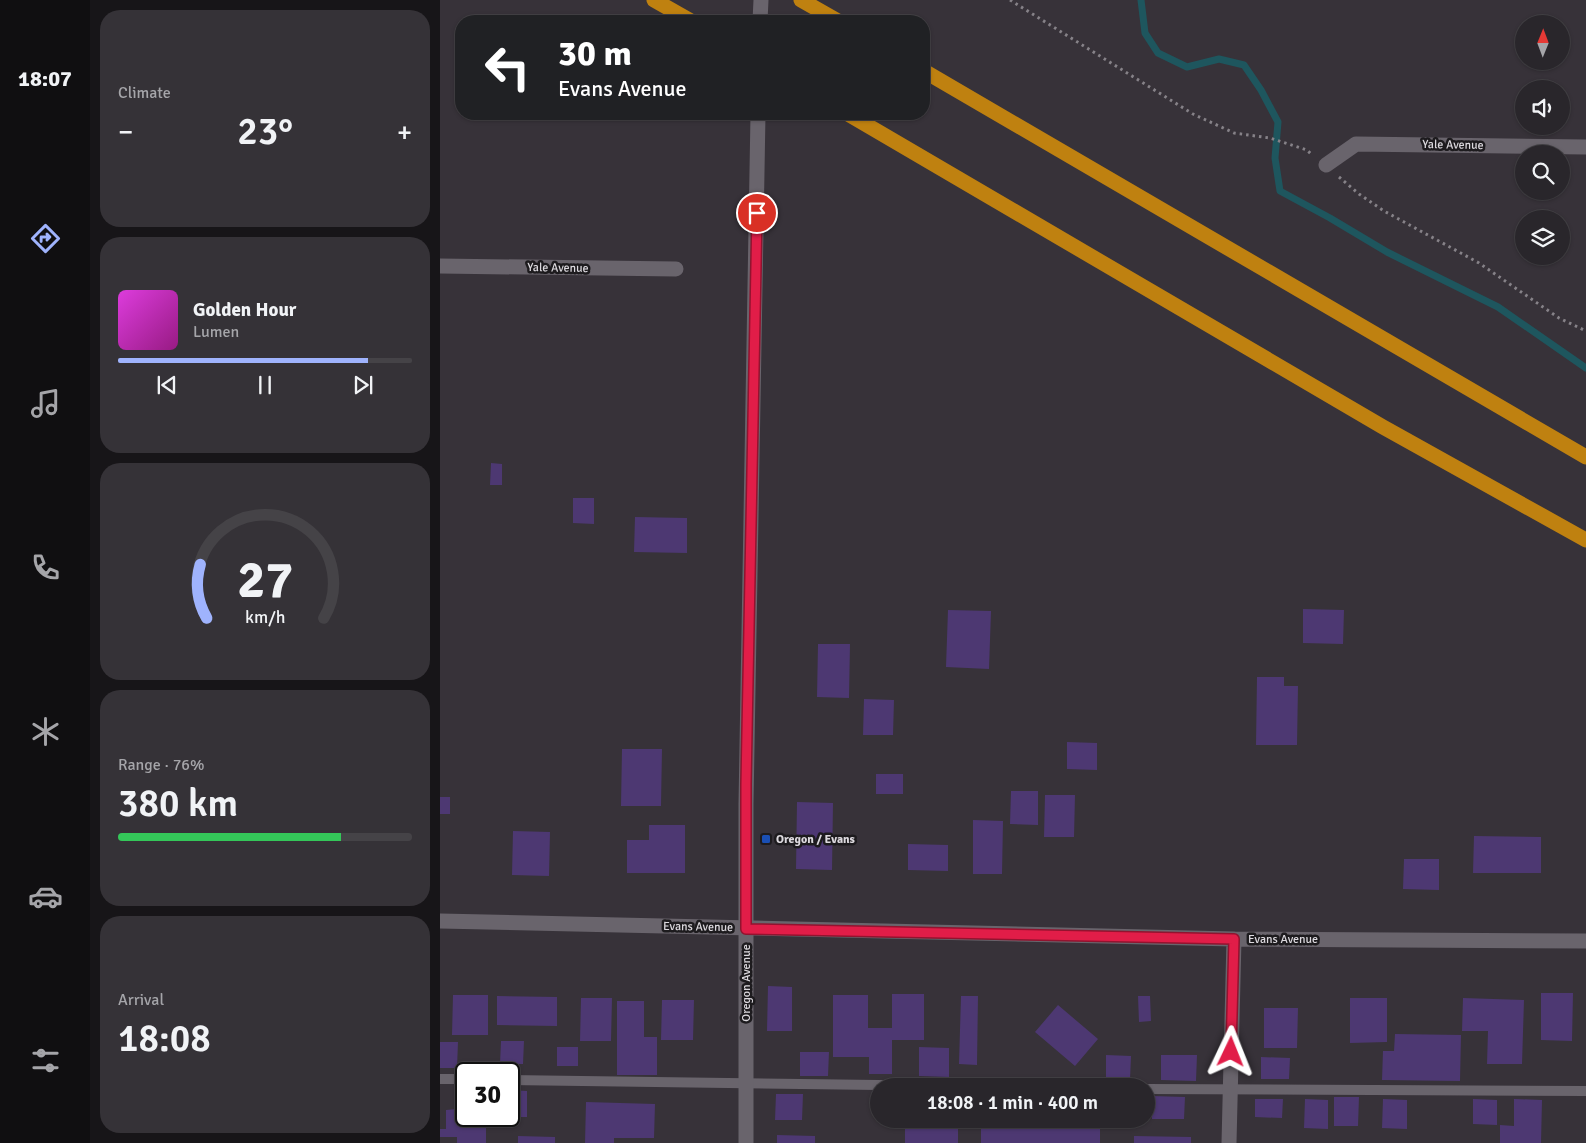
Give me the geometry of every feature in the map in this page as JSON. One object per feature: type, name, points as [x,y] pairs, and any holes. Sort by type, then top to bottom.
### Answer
[{"type":"highway","points":[[654,0],[680,15]]},
{"type":"highway","points":[[801,0],[827,15]]},
{"type":"highway","points":[[930,74],[1586,457]]},
{"type":"highway","points":[[858,120],[1383,427],[1586,540]]},
{"type":"street","points":[[760,15],[761,0]]},
{"type":"street","name":"Oregon Avenue","points":[[746,1143],[746,784],[758,120]]},
{"type":"street","name":"Yale Avenue","points":[[1326,165],[1356,144],[1586,147]]},
{"type":"street","name":"Yale Avenue","points":[[440,266],[676,269]]},
{"type":"street","name":"Evans Avenue","points":[[440,921],[1234,939],[1586,942]]},
{"type":"street","points":[[1228,1143],[1234,939]]},
{"type":"lane","points":[[440,1079],[455,1079]]},
{"type":"lane","points":[[520,1080],[870,1085]]},
{"type":"lane","points":[[1155,1089],[1586,1091]]},
{"type":"path","points":[[1010,0],[1193,114],[1234,133],[1270,138],[1307,150],[1359,194],[1384,211],[1480,263],[1559,318],[1586,331]]},
{"type":"building","points":[[491,463],[502,464],[502,485],[490,485]]},
{"type":"building","points":[[573,498],[594,498],[594,524],[573,523]]},
{"type":"building","points":[[635,517],[687,518],[687,553],[634,552]]},
{"type":"building","points":[[1303,609],[1344,610],[1343,644],[1303,643]]},
{"type":"building","points":[[948,610],[991,611],[989,669],[946,667]]},
{"type":"building","points":[[818,644],[850,644],[849,698],[817,697]]},
{"type":"building","points":[[1257,677],[1284,677],[1284,686],[1298,686],[1297,745],[1256,745]]},
{"type":"building","points":[[864,699],[894,700],[893,735],[863,735]]},
{"type":"building","points":[[1067,742],[1097,743],[1097,770],[1067,769]]},
{"type":"building","points":[[622,749],[662,749],[661,806],[621,806]]},
{"type":"building","points":[[876,774],[903,774],[903,794],[876,794]]},
{"type":"building","points":[[1011,791],[1038,791],[1038,825],[1010,824]]},
{"type":"building","points":[[1045,795],[1075,795],[1074,837],[1044,837]]},
{"type":"building","points":[[440,797],[450,797],[450,814],[440,814]]},
{"type":"building","points":[[797,802],[833,803],[832,870],[796,869]]},
{"type":"building","points":[[973,820],[1003,821],[1002,874],[973,874]]},
{"type":"building","points":[[649,825],[685,825],[685,873],[627,873],[627,840],[649,840]]},
{"type":"building","points":[[513,831],[550,832],[549,876],[512,875]]},
{"type":"building","points":[[1474,836],[1541,837],[1541,873],[1473,873]]},
{"type":"building","points":[[908,844],[948,845],[948,871],[908,870]]},
{"type":"building","points":[[1404,859],[1439,859],[1439,890],[1403,889]]},
{"type":"building","points":[[768,986],[792,987],[792,1031],[767,1031]]},
{"type":"building","points":[[1541,993],[1573,993],[1572,1041],[1541,1040]]},
{"type":"building","points":[[892,994],[924,994],[924,1040],[892,1040],[892,1074],[869,1074],[869,1057],[833,1057],[833,995],[868,995],[868,1028],[892,1028]]},
{"type":"building","points":[[453,995],[488,995],[488,1035],[452,1035]]},
{"type":"building","points":[[497,996],[557,997],[557,1026],[497,1025]]},
{"type":"building","points":[[961,996],[978,996],[977,1065],[959,1064]]},
{"type":"building","points":[[1138,996],[1150,996],[1151,1021],[1139,1022]]},
{"type":"building","points":[[581,998],[612,998],[611,1041],[580,1041]]},
{"type":"building","points":[[1350,998],[1387,998],[1387,1042],[1350,1043]]},
{"type":"building","points":[[1463,998],[1524,1000],[1522,1064],[1487,1064],[1488,1031],[1462,1031]]},
{"type":"building","points":[[662,1000],[694,1000],[693,1040],[661,1040]]},
{"type":"building","points":[[617,1001],[644,1001],[644,1037],[657,1037],[657,1075],[617,1075]]},
{"type":"building","points":[[1058,1005],[1098,1039],[1075,1066],[1035,1032]]},
{"type":"building","points":[[1264,1008],[1298,1008],[1297,1048],[1264,1048]]},
{"type":"building","points":[[1395,1034],[1461,1035],[1460,1081],[1382,1080],[1383,1051],[1394,1051]]},
{"type":"building","points":[[501,1041],[524,1041],[523,1064],[520,1064],[520,1062],[500,1062]]},
{"type":"building","points":[[440,1042],[458,1042],[457,1062],[455,1062],[455,1068],[440,1068]]},
{"type":"building","points":[[557,1047],[578,1047],[578,1066],[557,1066]]},
{"type":"building","points":[[919,1047],[949,1048],[949,1077],[919,1076]]},
{"type":"building","points":[[800,1052],[829,1052],[828,1076],[800,1076]]},
{"type":"building","points":[[1106,1055],[1131,1056],[1130,1078],[1106,1078]]},
{"type":"building","points":[[1161,1055],[1197,1055],[1196,1081],[1161,1080]]},
{"type":"building","points":[[1261,1057],[1290,1058],[1289,1079],[1261,1079]]},
{"type":"building","points":[[520,1091],[527,1091],[527,1117],[520,1117]]},
{"type":"building","points":[[776,1094],[803,1094],[802,1120],[775,1120]]},
{"type":"building","points":[[1155,1096],[1185,1097],[1184,1119],[1155,1119]]},
{"type":"building","points":[[1334,1097],[1359,1097],[1358,1126],[1334,1126]]},
{"type":"building","points":[[1255,1099],[1283,1099],[1282,1118],[1255,1117]]},
{"type":"building","points":[[1305,1099],[1328,1100],[1328,1129],[1304,1128]]},
{"type":"building","points":[[1383,1099],[1407,1100],[1407,1129],[1382,1128]]},
{"type":"building","points":[[1473,1099],[1497,1100],[1497,1125],[1473,1124]]},
{"type":"building","points":[[1514,1099],[1542,1100],[1541,1143],[1500,1143],[1500,1125],[1514,1126]]},
{"type":"building","points":[[586,1102],[655,1104],[654,1138],[614,1138],[614,1143],[585,1143]]},
{"type":"building","points":[[455,1109],[455,1127],[486,1127],[486,1143],[457,1143],[457,1137],[440,1137],[440,1129],[446,1129],[446,1110]]},
{"type":"building","points":[[905,1128],[958,1128],[958,1143],[905,1143]]},
{"type":"building","points":[[981,1128],[1100,1128],[1100,1143],[981,1143]]},
{"type":"building","points":[[777,1135],[815,1136],[815,1143],[777,1143]]},
{"type":"building","points":[[518,1136],[555,1137],[555,1143],[518,1143]]},
{"type":"building","points":[[1134,1136],[1191,1137],[1191,1143],[1134,1143]]},
{"type":"waterway","points":[[1141,0],[1145,33],[1158,53],[1187,67],[1219,59],[1244,65],[1261,90],[1278,122],[1275,158],[1280,191],[1387,252],[1498,307],[1586,368]]},
{"type":"place","name":"Oregon / Evans","points":[[766,839]]},
{"type":"route","points":[[757,213],[746,784],[746,929],[1234,939],[1231,1052]]}]
